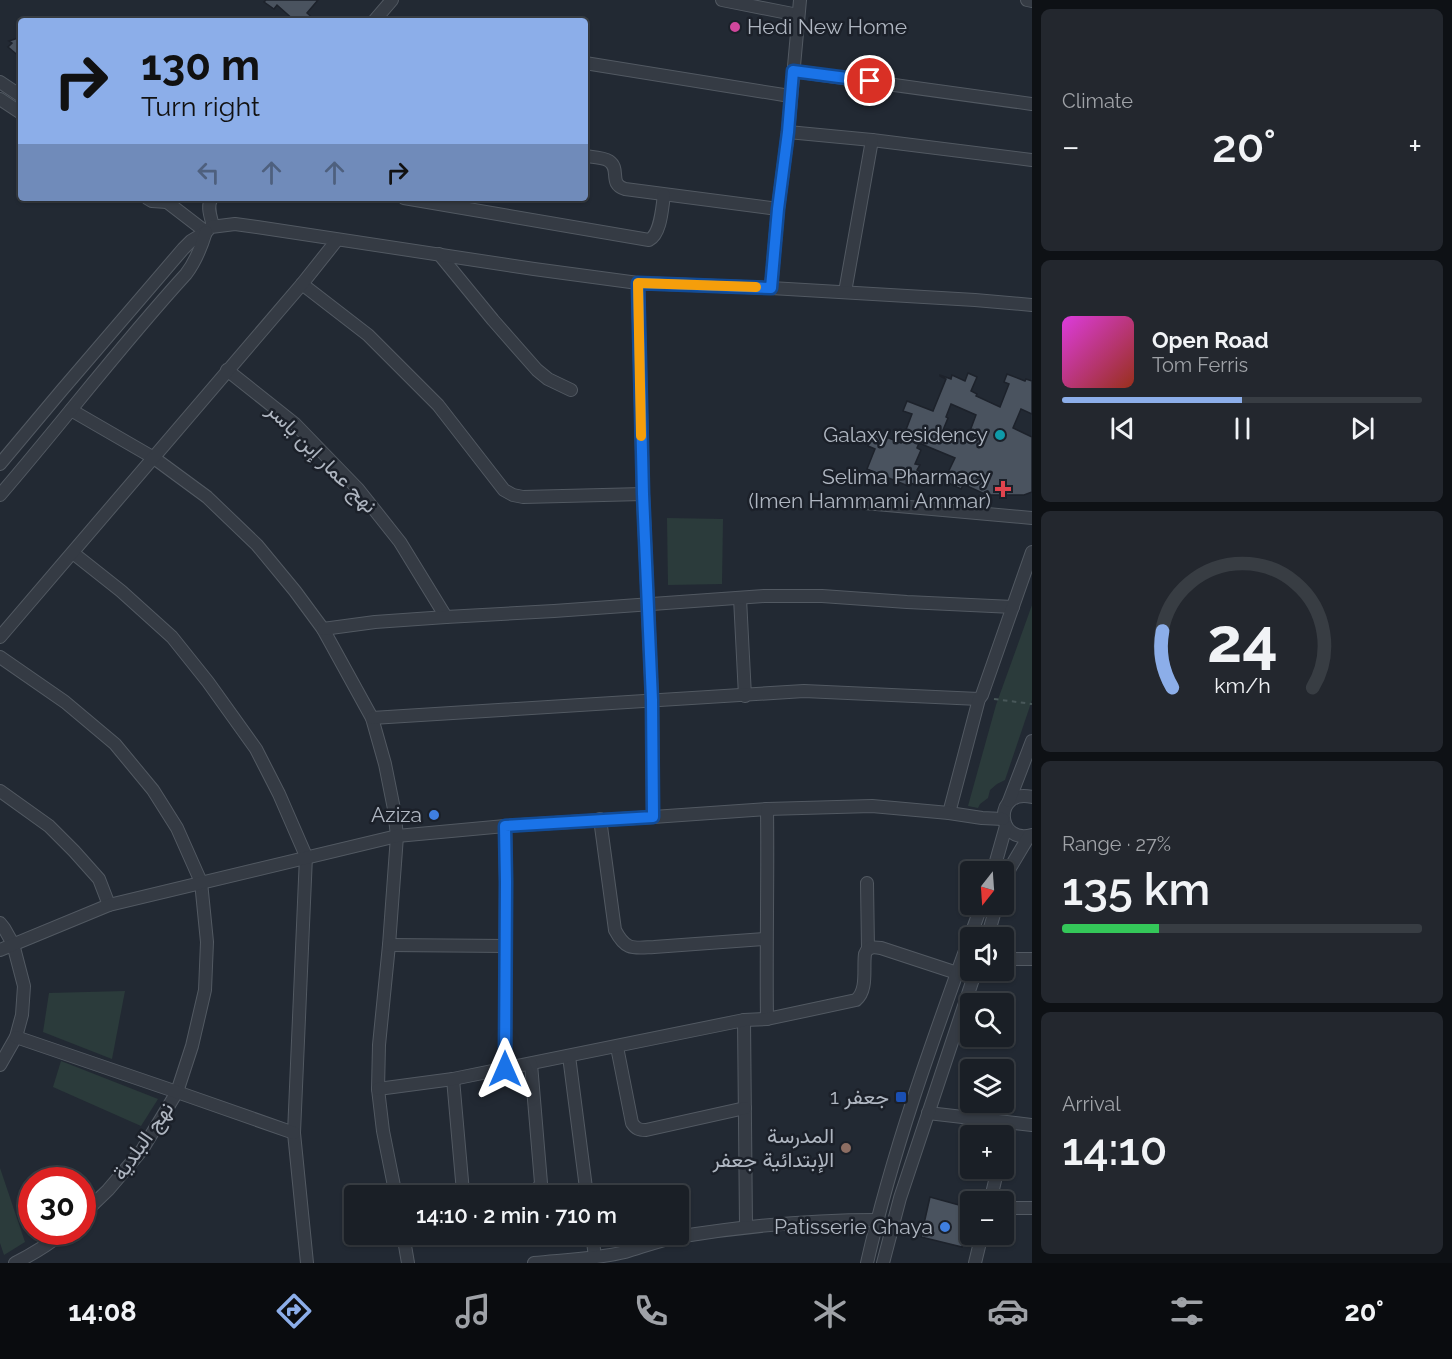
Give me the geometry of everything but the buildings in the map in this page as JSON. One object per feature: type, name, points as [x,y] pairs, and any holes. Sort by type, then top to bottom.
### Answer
[{"type":"street","points":[[377,18],[392,0]]},
{"type":"street","points":[[722,0],[798,15]]},
{"type":"street","points":[[771,288],[800,0]]},
{"type":"street","points":[[1027,0],[1032,1]]},
{"type":"street","points":[[588,63],[790,96]]},
{"type":"street","points":[[793,71],[1032,104]]},
{"type":"street","points":[[0,82],[18,94]]},
{"type":"street","points":[[0,99],[18,111]]},
{"type":"street","points":[[788,132],[1032,160]]},
{"type":"street","points":[[844,292],[872,140]]},
{"type":"street","points":[[588,157],[611,162],[615,167],[619,187],[778,209]]},
{"type":"street","points":[[422,201],[649,240],[655,236],[658,229],[664,195]]},
{"type":"street","points":[[168,201],[210,229]]},
{"type":"street","points":[[0,495],[119,350],[190,269],[210,229],[210,201]]},
{"type":"street","points":[[0,464],[183,249],[210,229],[235,225],[638,283],[844,292],[1032,305]]},
{"type":"street","points":[[0,637],[337,240]]},
{"type":"street","points":[[439,254],[537,369],[548,379],[571,390]]},
{"type":"street","points":[[638,283],[643,494],[652,700],[653,817]]},
{"type":"street","points":[[302,284],[368,335],[438,405],[504,490],[523,497],[643,494]]},
{"type":"street","name":"نهج عمار إبن ياسر","points":[[227,370],[295,424],[358,489],[400,542],[446,617]]},
{"type":"street","points":[[71,410],[154,458],[207,497],[257,545],[323,629],[372,718],[385,764],[397,836],[379,1045],[378,1089],[383,1131],[394,1185]]},
{"type":"street","points":[[865,503],[1032,518]]},
{"type":"street","points":[[949,813],[981,697],[1032,552]]},
{"type":"street","points":[[73,553],[121,591],[172,637],[208,682],[256,748],[306,856],[294,1133],[308,1263]]},
{"type":"street","points":[[323,629],[375,622],[764,596],[822,596],[1013,607]]},
{"type":"street","points":[[740,598],[745,696]]},
{"type":"street","name":"نهج البلدية","points":[[0,657],[65,702],[115,744],[153,790],[177,828],[201,882],[207,942],[205,990],[192,1046],[177,1092],[142,1150],[96,1201]]},
{"type":"street","points":[[372,718],[804,691],[981,697]]},
{"type":"street","points":[[995,861],[1005,806],[1032,741]]},
{"type":"street","points":[[0,791],[49,826],[74,851],[99,879],[109,905]]},
{"type":"street","points":[[1009,801],[1020,795],[1032,797]]},
{"type":"street","points":[[0,950],[109,905],[397,836],[505,826],[767,808],[872,806],[949,813],[1004,822],[1013,834],[1031,836]]},
{"type":"street","points":[[767,808],[768,884],[765,939],[767,1019]]},
{"type":"street","points":[[600,819],[615,930],[624,944],[641,948],[765,939]]},
{"type":"street","points":[[505,826],[505,1069]]},
{"type":"street","points":[[1014,863],[1031,836]]},
{"type":"street","points":[[867,884],[868,950]]},
{"type":"street","points":[[867,1263],[901,1137],[978,915]]},
{"type":"street","points":[[0,923],[13,944],[24,987],[22,1015],[16,1037],[0,1065]]},
{"type":"street","points":[[389,945],[506,946]]},
{"type":"street","points":[[378,1089],[453,1079],[855,1000],[863,990],[864,956],[873,947],[957,973]]},
{"type":"street","points":[[1014,959],[1032,959]]},
{"type":"street","points":[[883,1263],[900,1198],[972,981]]},
{"type":"street","points":[[744,1020],[746,1226]]},
{"type":"street","points":[[16,1037],[294,1133]]},
{"type":"street","points":[[617,1047],[632,1123],[640,1130],[745,1108]]},
{"type":"street","points":[[568,1056],[585,1185]]},
{"type":"street","points":[[531,1064],[541,1185]]},
{"type":"street","points":[[453,1079],[462,1185]]},
{"type":"street","points":[[928,1113],[1032,1125]]},
{"type":"street","points":[[1014,1208],[1032,1208]]},
{"type":"street","points":[[534,1263],[624,1252],[674,1237],[746,1226],[822,1220],[877,1220]]},
{"type":"street","points":[[15,1263],[47,1245]]},
{"type":"street","points":[[405,1245],[408,1263]]},
{"type":"street","points":[[593,1245],[594,1257]]},
{"type":"street","points":[[975,1263],[979,1245]]},
{"type":"path","points":[[981,697],[1032,704]]},
{"type":"shaded area","points":[[667,518],[723,519],[722,584],[668,585]]},
{"type":"shaded area","points":[[1032,605],[1032,700],[1005,780],[990,790],[988,798],[978,808],[968,806],[996,705]]},
{"type":"shaded area","points":[[125,991],[112,1059],[43,1032],[49,993]]},
{"type":"shaded area","points":[[61,1061],[158,1099],[141,1126],[53,1087]]},
{"type":"shaded area","points":[[0,1168],[18,1221],[18,1245],[20,1245],[4,1255],[0,1243]]},
{"type":"slow traffic","points":[[641,436],[638,283],[756,287]]},
{"type":"place","name":"Hedi New Home","points":[[735,27]]},
{"type":"place","name":"Galaxy residency","points":[[1000,435]]},
{"type":"place","name":"Selima Pharmacy (Imen Hammami Ammar)","points":[[1003,489]]},
{"type":"place","name":"Aziza","points":[[434,815]]},
{"type":"place","name":"جعفر 1","points":[[901,1097]]},
{"type":"place","name":"المدرسة الإبتدائية جعفر","points":[[846,1148]]},
{"type":"place","name":"Patisserie Ghaya","points":[[945,1227]]},
{"type":"route","points":[[505,1069],[505,826],[653,817],[652,700],[643,494],[638,283],[771,288],[793,71],[870,81]]}]
